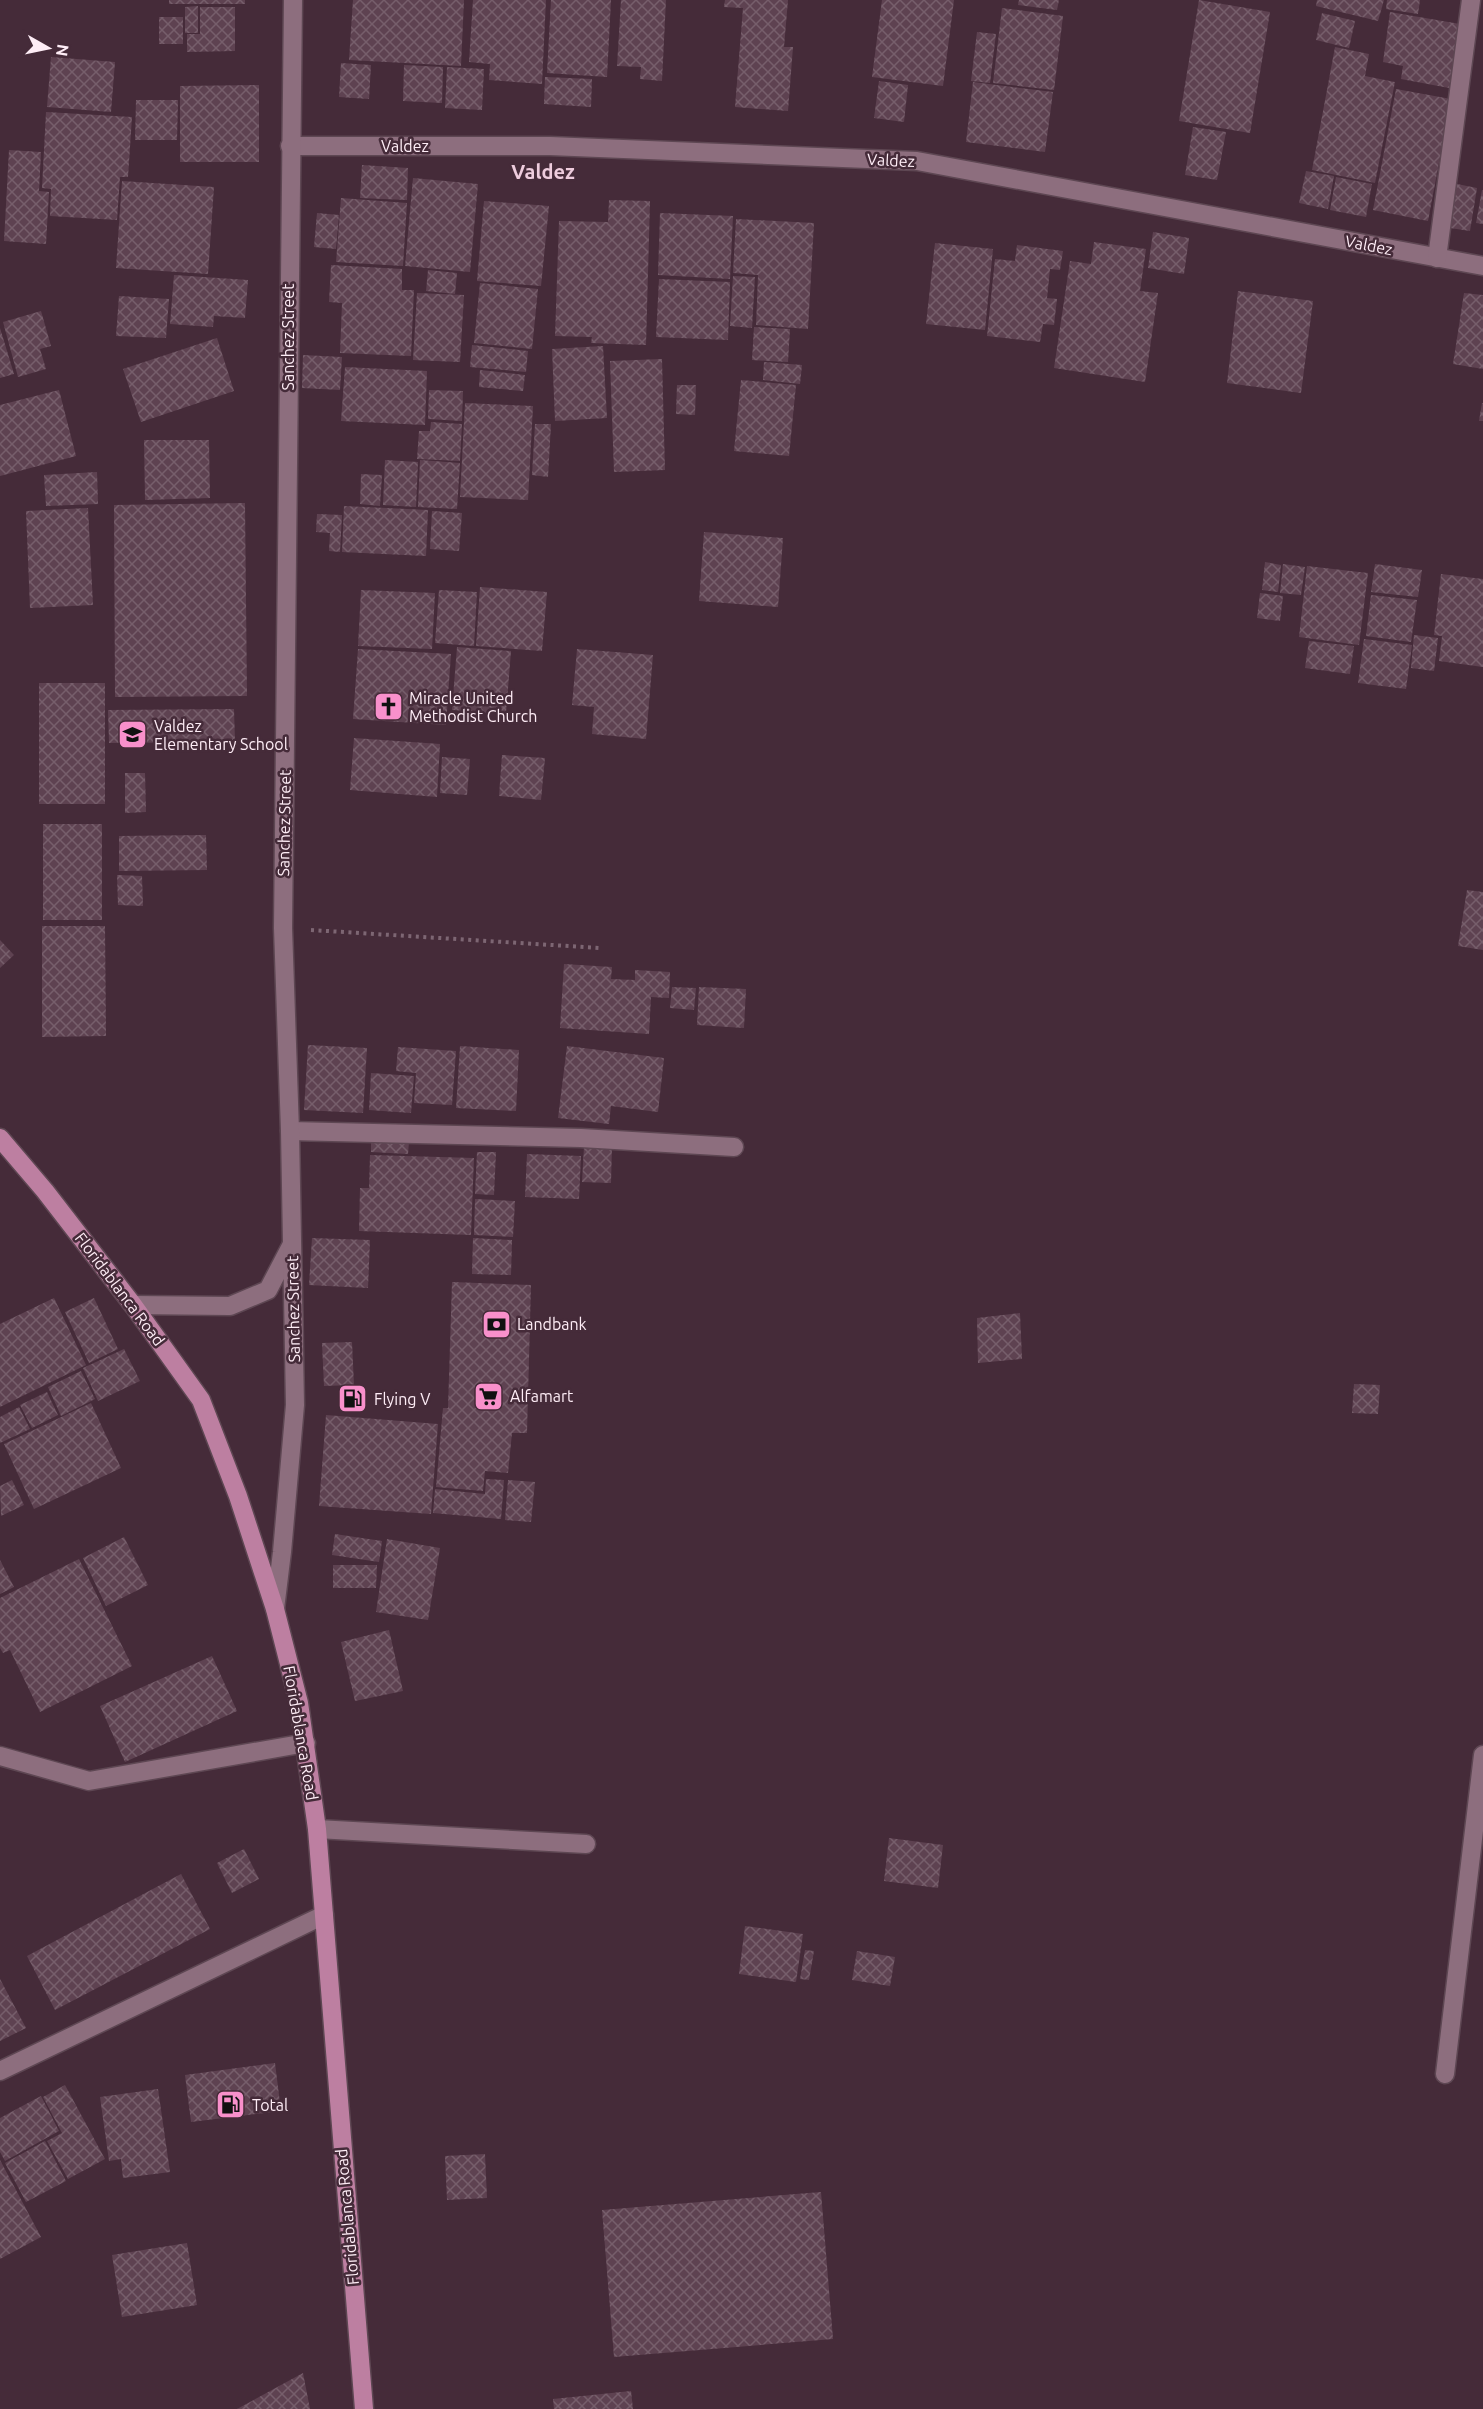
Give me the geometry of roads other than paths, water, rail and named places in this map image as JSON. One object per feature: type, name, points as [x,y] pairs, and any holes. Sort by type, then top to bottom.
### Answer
[{"type":"main road","name":"Floridablanca Road","points":[[0,1138],[45,1191],[133,1305],[201,1400],[238,1496],[275,1609],[306,1743],[317,1829],[364,2409]]},
{"type":"street","name":"Sanchez Street","points":[[275,1609],[295,1405],[290,1131],[283,928],[293,0]]},
{"type":"street","points":[[1437,258],[1471,0]]},
{"type":"street","name":"Valdez","points":[[290,146],[550,146],[917,161],[1483,266]]},
{"type":"street","points":[[290,1131],[569,1138],[734,1147]]},
{"type":"street","points":[[133,1305],[230,1306],[268,1290],[292,1244]]},
{"type":"street","points":[[0,1756],[89,1781],[306,1743]]},
{"type":"street","points":[[1445,2074],[1480,1810],[1483,1755]]},
{"type":"street","points":[[317,1829],[586,1844]]},
{"type":"street","points":[[0,2071],[324,1915]]},
{"type":"place","name":"Miracle United Methodist Church","points":[[388,707]]},
{"type":"place","name":"Valdez Elementary School","points":[[133,735]]},
{"type":"place","name":"Landbank","points":[[496,1324]]},
{"type":"place","name":"Alfamart","points":[[489,1396]]},
{"type":"place","name":"Flying V","points":[[353,1399]]},
{"type":"place","name":"Total","points":[[231,2105]]},
{"type":"district","name":"Valdez","points":[[543,172]]}]
